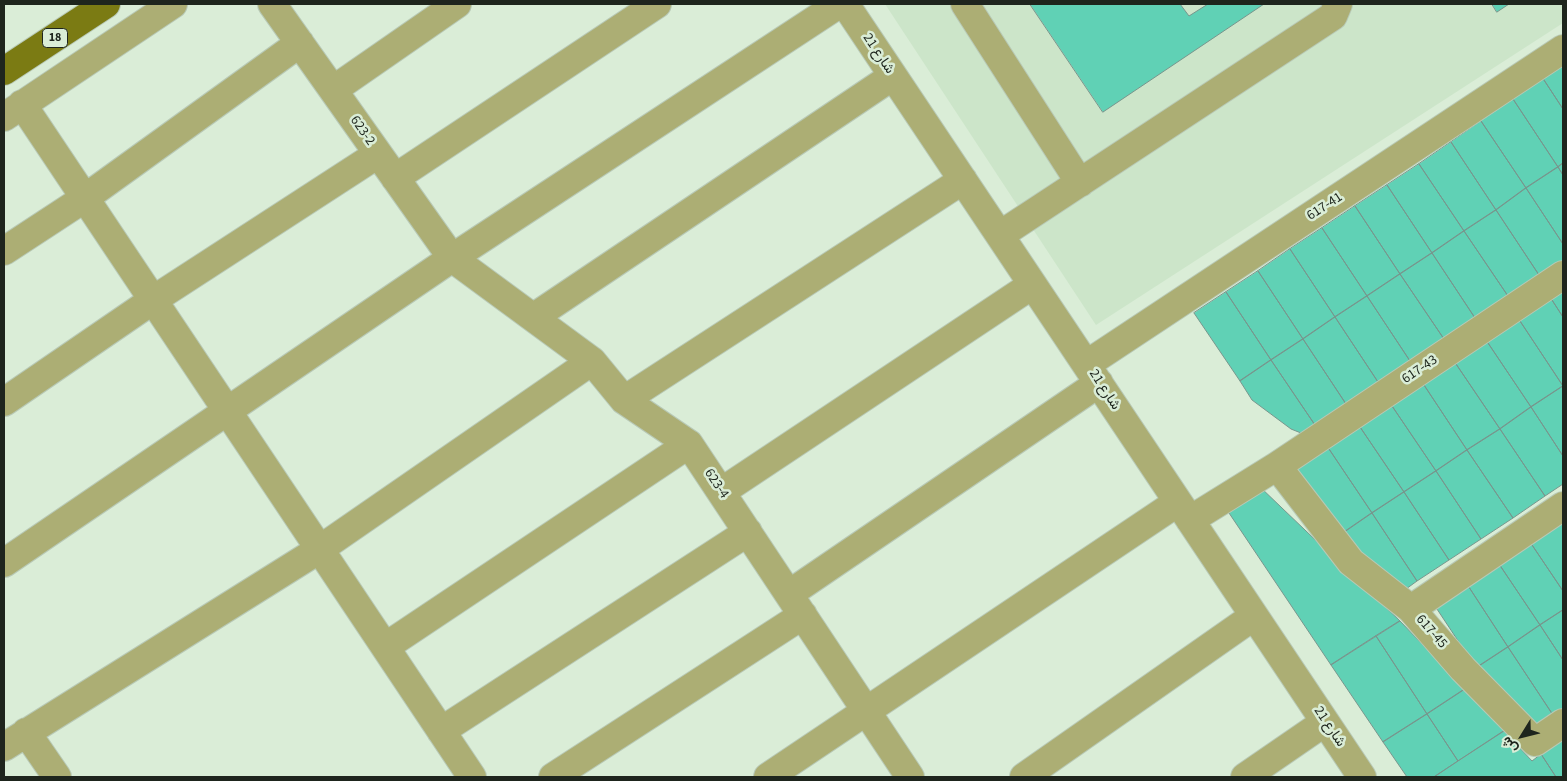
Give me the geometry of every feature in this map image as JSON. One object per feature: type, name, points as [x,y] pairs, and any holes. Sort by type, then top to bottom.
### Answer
[{"type":"main road","name":"18","points":[[4,71],[106,4]]},
{"type":"street","points":[[173,4],[13,111],[85,198],[472,777]]},
{"type":"street","name":"623-2","points":[[272,4],[452,258]]},
{"type":"street","points":[[333,90],[457,4]]},
{"type":"street","points":[[395,178],[657,4]]},
{"type":"street","points":[[4,563],[452,258],[838,4]]},
{"type":"street","name":"شارع 21","points":[[845,4],[1362,777]]},
{"type":"street","points":[[966,4],[1080,183]]},
{"type":"street","points":[[1000,235],[1333,16],[1338,4]]},
{"type":"street","points":[[4,250],[85,198],[300,43]]},
{"type":"street","name":"617-41","points":[[553,777],[796,605],[1093,374],[1563,49]]},
{"type":"street","points":[[534,318],[893,76]]},
{"type":"street","points":[[4,402],[153,300],[378,154]]},
{"type":"street","points":[[624,400],[962,180]]},
{"type":"street","name":"623-4","points":[[452,258],[592,361],[624,400],[689,444],[910,777]]},
{"type":"street","name":"617-43","points":[[768,777],[866,711],[1184,511],[1277,466],[1563,275]]},
{"type":"street","points":[[721,492],[1032,285]]},
{"type":"street","points":[[4,747],[320,549],[592,361]]},
{"type":"street","points":[[385,647],[689,444]]},
{"type":"street","points":[[1277,466],[1352,562],[1411,609]]},
{"type":"street","name":"617-45","points":[[1563,506],[1411,609],[1463,670],[1534,742],[1563,723]]},
{"type":"street","points":[[441,731],[748,532]]},
{"type":"street","points":[[1024,777],[1254,616]]},
{"type":"street","points":[[1245,777],[1325,722]]},
{"type":"street","points":[[26,732],[57,777]]},
{"type":"shaded area","points":[[885,4],[1563,4],[1563,23],[1096,325]]},
{"type":"building","points":[[1030,4],[1180,4],[1189,16],[1208,4],[1264,4],[1103,112]]},
{"type":"building","points":[[1492,4],[1509,4],[1497,12]]},
{"type":"building","points":[[1563,63],[1563,109],[1542,77]]},
{"type":"building","points":[[1542,77],[1563,109],[1563,163],[1558,167],[1513,99]]},
{"type":"building","points":[[1513,99],[1558,167],[1526,188],[1481,121]]},
{"type":"building","points":[[1481,121],[1526,188],[1496,210],[1451,142]]},
{"type":"building","points":[[1451,142],[1496,210],[1464,231],[1419,164]]},
{"type":"building","points":[[1563,163],[1563,175],[1558,167]]},
{"type":"building","points":[[1419,164],[1464,231],[1432,253],[1387,185]]},
{"type":"building","points":[[1558,167],[1563,175],[1563,244],[1526,188]]},
{"type":"building","points":[[1387,185],[1432,253],[1400,274],[1355,206]]},
{"type":"building","points":[[1526,188],[1563,244],[1563,262],[1541,278],[1496,210]]},
{"type":"building","points":[[1355,206],[1400,274],[1367,296],[1322,228]]},
{"type":"building","points":[[1496,210],[1541,278],[1510,299],[1464,231]]},
{"type":"building","points":[[1322,228],[1367,296],[1335,317],[1290,249]]},
{"type":"building","points":[[1464,231],[1510,299],[1477,321],[1432,253]]},
{"type":"building","points":[[1290,249],[1335,317],[1303,339],[1258,271]]},
{"type":"building","points":[[1432,253],[1477,321],[1446,342],[1400,274]]},
{"type":"building","points":[[1258,271],[1303,339],[1271,360],[1226,292]]},
{"type":"building","points":[[1400,274],[1446,342],[1412,364],[1367,296]]},
{"type":"building","points":[[1563,288],[1563,317],[1550,297]]},
{"type":"building","points":[[1226,292],[1271,360],[1240,381],[1194,313]]},
{"type":"building","points":[[1367,296],[1412,364],[1380,385],[1335,317]]},
{"type":"building","points":[[1550,297],[1563,317],[1563,386],[1518,318]]},
{"type":"building","points":[[1335,317],[1380,385],[1348,407],[1303,339]]},
{"type":"building","points":[[1518,318],[1563,386],[1531,407],[1486,340]]},
{"type":"building","points":[[1303,339],[1348,407],[1317,428],[1271,360]]},
{"type":"building","points":[[1486,340],[1531,407],[1500,429],[1454,361]]},
{"type":"building","points":[[1271,360],[1317,428],[1306,435],[1291,429],[1252,400],[1240,381]]},
{"type":"building","points":[[1454,361],[1500,429],[1467,450],[1422,382]]},
{"type":"building","points":[[1422,382],[1467,450],[1436,471],[1390,403]]},
{"type":"building","points":[[1563,386],[1563,456],[1531,407]]},
{"type":"building","points":[[1390,403],[1436,471],[1404,492],[1358,424]]},
{"type":"building","points":[[1531,407],[1563,456],[1563,484],[1545,496],[1500,429]]},
{"type":"building","points":[[1358,424],[1404,492],[1372,513],[1327,446]]},
{"type":"building","points":[[1500,429],[1545,496],[1513,518],[1467,450]]},
{"type":"building","points":[[1327,446],[1372,513],[1340,535],[1295,467]]},
{"type":"building","points":[[1467,450],[1513,518],[1481,539],[1436,471]]},
{"type":"building","points":[[1436,471],[1481,539],[1449,560],[1404,492]]},
{"type":"building","points":[[1258,485],[1400,621],[1331,665],[1225,507]]},
{"type":"building","points":[[1404,492],[1449,560],[1417,581],[1372,513]]},
{"type":"building","points":[[1372,513],[1417,581],[1406,589],[1353,554],[1340,535]]},
{"type":"building","points":[[1558,515],[1563,523],[1563,591],[1526,536]]},
{"type":"building","points":[[1526,536],[1563,591],[1563,610],[1540,625],[1495,558]]},
{"type":"building","points":[[1495,558],[1540,625],[1508,647],[1463,578]]},
{"type":"building","points":[[1463,578],[1508,647],[1476,668],[1431,600]]},
{"type":"building","points":[[1563,610],[1563,660],[1540,625]]},
{"type":"building","points":[[1400,621],[1465,689],[1427,714],[1376,636]]},
{"type":"building","points":[[1540,625],[1563,660],[1563,708],[1553,715],[1508,647]]},
{"type":"building","points":[[1376,636],[1427,714],[1383,742],[1331,665]]},
{"type":"building","points":[[1508,647],[1553,715],[1538,724],[1500,696],[1476,668]]},
{"type":"building","points":[[1465,689],[1504,731],[1458,761],[1427,714]]},
{"type":"building","points":[[1427,714],[1458,761],[1434,777],[1407,777],[1383,742]]},
{"type":"building","points":[[1504,731],[1532,761],[1541,754],[1556,777],[1434,777]]},
{"type":"building","points":[[1563,740],[1563,777],[1556,777],[1541,754]]}]
